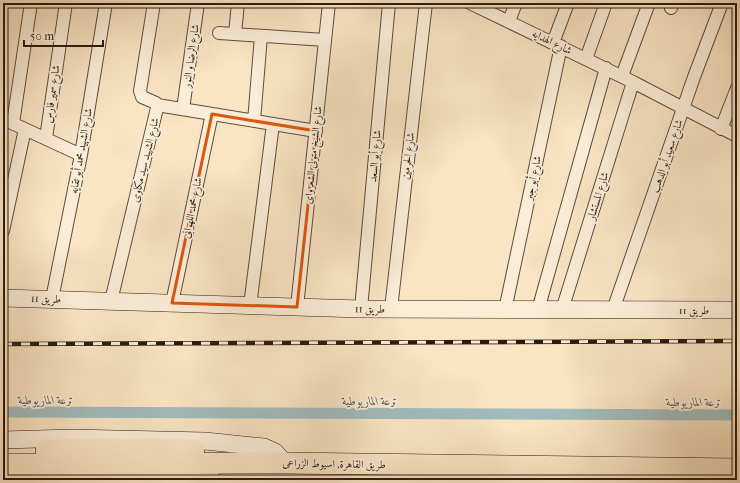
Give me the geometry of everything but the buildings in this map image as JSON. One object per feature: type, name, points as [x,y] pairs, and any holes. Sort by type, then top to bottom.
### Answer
[{"type":"highway","points":[[3,451],[135,449],[195,450],[237,456],[248,464]]},
{"type":"highway","name":"طريق القاهرة, اسيوط الزراعى","points":[[3,464],[285,464],[737,469]]},
{"type":"highway","points":[[3,479],[210,480]]},
{"type":"street","points":[[31,3],[8,121],[81,155]]},
{"type":"street","name":"شارع سمير فارس","points":[[46,138],[66,3]]},
{"type":"street","name":"شارع الشهيد محمد أبو تقايه","points":[[52,299],[81,155],[106,3]]},
{"type":"street","name":"شارع الشهيد سيد مكاوى","points":[[111,301],[157,105],[142,97],[140,91],[154,3]]},
{"type":"street","name":"شارع الرضا و النور","points":[[183,109],[198,3]]},
{"type":"street","points":[[235,34],[238,3]]},
{"type":"street","name":"شارع الشيخ متولى الشعرواى","points":[[297,307],[329,3]]},
{"type":"street","name":"شارع أبو السعد","points":[[361,309],[390,3]]},
{"type":"street","name":"شارع الحرمين","points":[[391,309],[426,3]]},
{"type":"street","name":"شارع الهدايه","points":[[470,3],[606,68],[737,136]]},
{"type":"street","points":[[509,21],[516,3]]},
{"type":"street","name":"شارع أبو جبر","points":[[505,310],[557,44],[568,3]]},
{"type":"street","points":[[586,59],[606,3]]},
{"type":"street","points":[[622,76],[649,3]]},
{"type":"street","name":"شارع سعيد أبو الدهب","points":[[613,310],[683,109],[722,3]]},
{"type":"street","points":[[219,33],[325,40]]},
{"type":"street","points":[[254,121],[261,36]]},
{"type":"street","points":[[538,310],[606,68]]},
{"type":"street","name":"شارع المستشار","points":[[562,310],[633,82]]},
{"type":"street","points":[[721,129],[737,88]]},
{"type":"street","points":[[157,105],[316,131]]},
{"type":"street","name":"شارع محمد اللهوانى","points":[[172,303],[212,114]]},
{"type":"street","points":[[250,306],[273,124]]},
{"type":"street","points":[[3,231],[24,128]]},
{"type":"street","name":"طريق 11","points":[[3,298],[361,309],[737,310]]},
{"type":"street","points":[[3,440],[72,438],[205,441],[264,447],[275,452],[285,464]]},
{"type":"highlighted area","points":[[212,114],[316,131],[297,307],[172,303]]},
{"type":"waterway","name":"ترعة الماريوطية","points":[[3,412],[737,415]]},
{"type":"railway","points":[[3,344],[737,341]]}]
